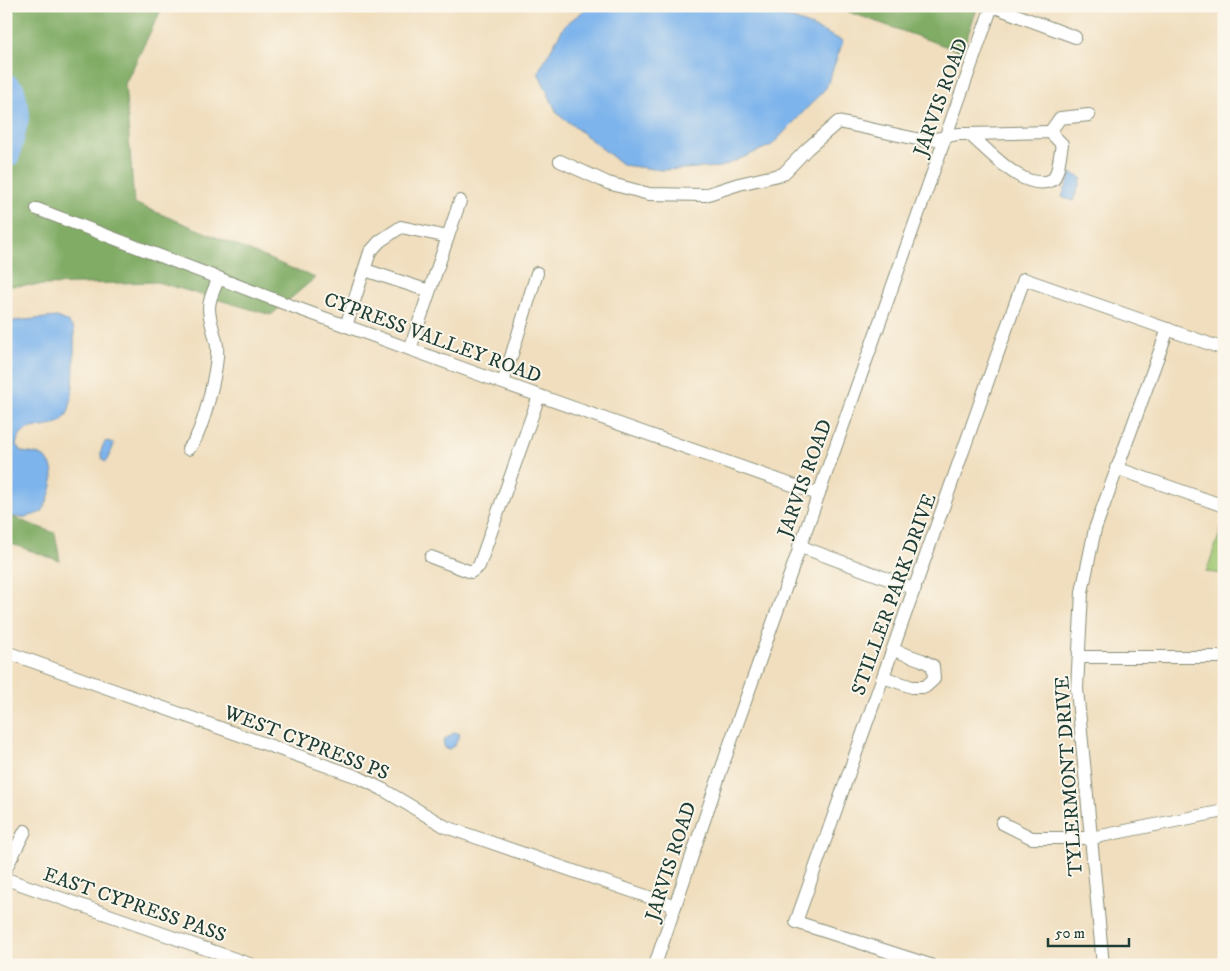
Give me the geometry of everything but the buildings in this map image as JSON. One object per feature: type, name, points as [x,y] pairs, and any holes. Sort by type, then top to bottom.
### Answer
[{"type":"street","points":[[992,6],[1075,37]]},
{"type":"street","name":"JARVIS ROAD","points":[[655,965],[799,546],[992,6]]},
{"type":"street","points":[[1050,132],[1060,118],[1089,115]]},
{"type":"street","points":[[560,161],[608,183],[650,194],[705,195],[739,184],[783,174],[807,149],[838,122],[926,141],[958,134],[1050,132],[1062,144],[1054,179],[1047,183],[1037,184],[1019,177],[969,134]]},
{"type":"street","points":[[410,348],[460,201]]},
{"type":"street","name":"CYPRESS VALLEY ROAD","points":[[37,209],[346,326],[818,494]]},
{"type":"street","points":[[346,326],[370,252],[380,241],[401,227],[448,238]]},
{"type":"street","points":[[364,270],[430,291]]},
{"type":"street","points":[[503,383],[537,273]]},
{"type":"street","points":[[188,448],[196,440],[202,424],[216,367],[217,345],[209,308],[218,278]]},
{"type":"street","name":"STILLER PARK DRIVE","points":[[930,965],[796,922],[1024,279],[1168,329]]},
{"type":"street","points":[[1168,329],[1224,349]]},
{"type":"street","name":"TYLERMONT DRIVE","points":[[1104,965],[1077,688],[1082,592],[1095,529],[1168,329]]},
{"type":"street","points":[[431,557],[471,572],[479,566],[539,396]]},
{"type":"street","points":[[1116,468],[1224,506]]},
{"type":"street","points":[[799,546],[915,589]]},
{"type":"street","points":[[883,677],[912,687],[925,687],[934,679],[933,666],[893,650]]},
{"type":"street","name":"WEST CYPRESS PS","points":[[6,652],[358,778],[382,789],[446,828],[675,906]]},
{"type":"street","points":[[1079,657],[1218,656]]},
{"type":"street","points":[[1002,823],[1032,838],[1091,838],[1224,810]]},
{"type":"street","points":[[6,868],[24,831]]},
{"type":"street","name":"EAST CYPRESS PASS","points":[[6,879],[252,965]]},
{"type":"green space","points":[[6,6],[163,6],[125,84],[134,203],[315,278],[271,315],[157,282],[6,286]]},
{"type":"green space","points":[[832,6],[978,6],[962,52]]},
{"type":"green space","points":[[6,515],[55,533],[60,561],[6,542]]},
{"type":"green space","points":[[1224,522],[1224,574],[1206,572]]},
{"type":"water","points":[[590,6],[756,6],[804,23],[843,41],[826,88],[772,145],[721,167],[661,170],[623,165],[557,113],[538,72],[565,25]]},
{"type":"water","points":[[1071,173],[1082,178],[1073,201],[1062,197]]},
{"type":"water","points":[[57,317],[68,322],[74,329],[74,375],[69,411],[59,422],[52,425],[30,428],[19,436],[16,445],[22,452],[42,456],[52,467],[53,475],[51,491],[42,512],[16,517],[6,514],[6,325],[13,321]]},
{"type":"water","points":[[106,441],[114,444],[108,460],[105,462],[101,452]]},
{"type":"water","points":[[455,732],[460,734],[455,745],[449,749],[445,748],[443,742]]},
{"type":"waterway","points":[[6,82],[15,90],[20,114],[10,156],[6,158]]}]
